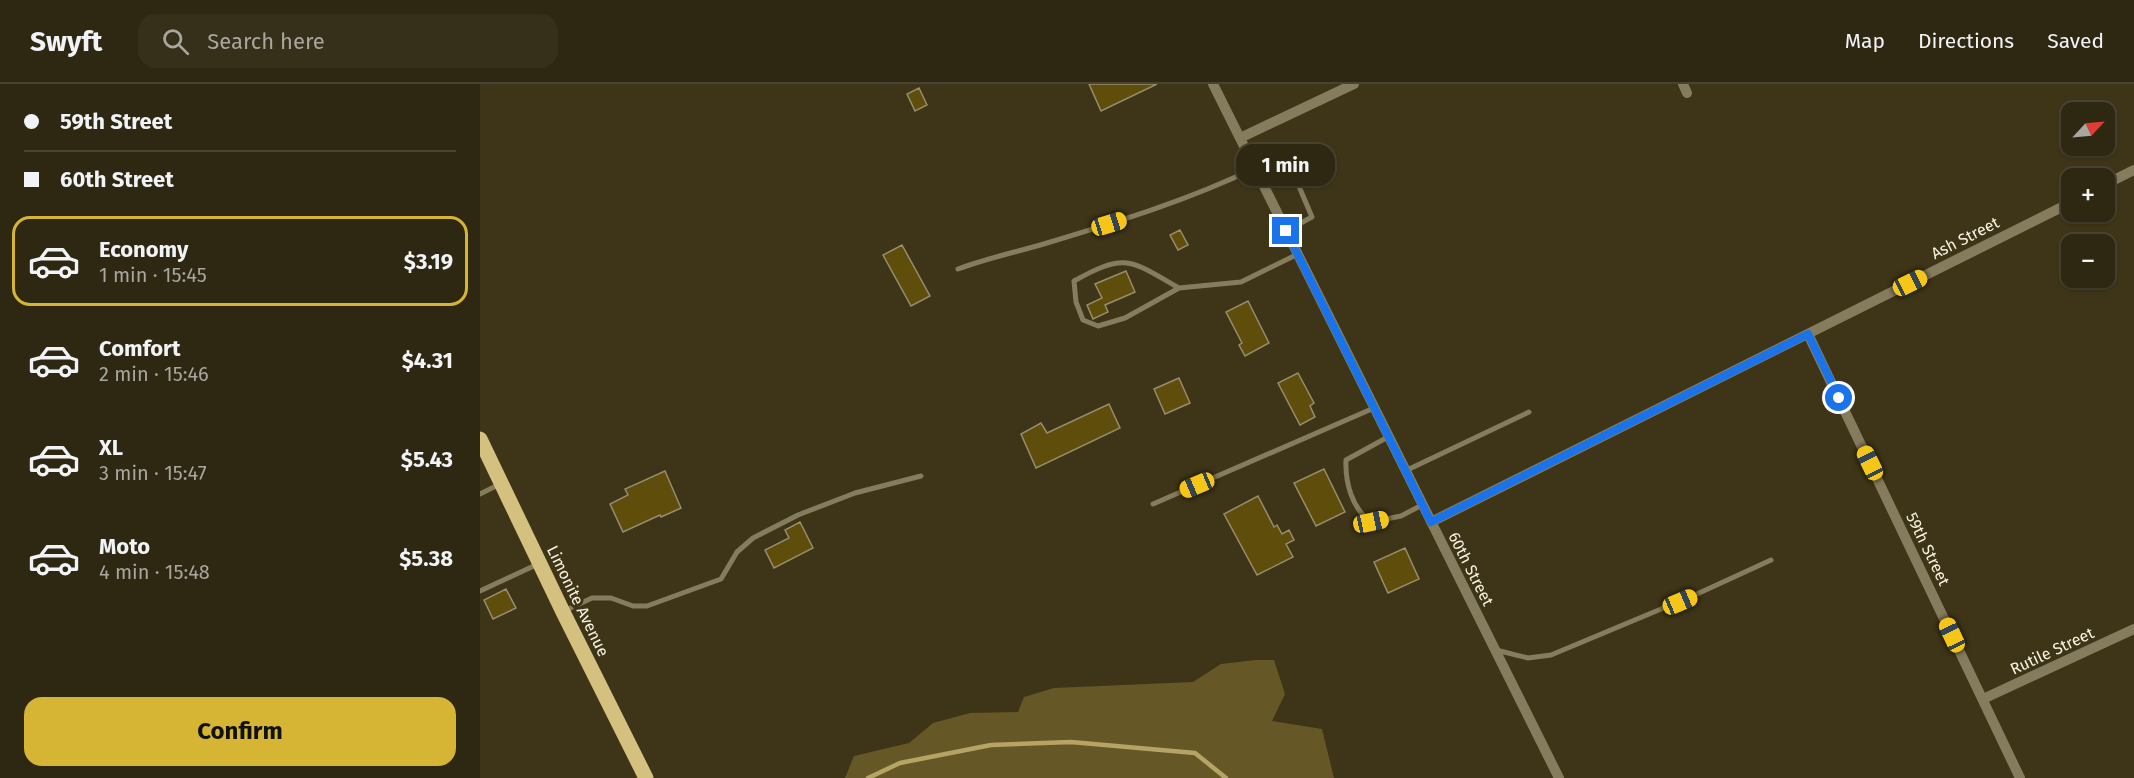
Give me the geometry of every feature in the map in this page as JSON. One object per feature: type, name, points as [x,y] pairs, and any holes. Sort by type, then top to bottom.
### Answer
[{"type":"main road","name":"Limonite Avenue","points":[[480,439],[646,778]]},
{"type":"street","name":"60th Street","points":[[1214,84],[1559,778]]},
{"type":"street","points":[[1240,138],[1353,84]]},
{"type":"street","points":[[2115,180],[2134,170]]},
{"type":"street","name":"Ash Street","points":[[1431,522],[2061,208]]},
{"type":"street","name":"59th Street","points":[[1808,334],[2020,778]]},
{"type":"street","name":"Rutile Street","points":[[1983,699],[2134,629]]},
{"type":"lane","points":[[958,269],[1130,217],[1194,194],[1255,168]]},
{"type":"lane","points":[[1286,231],[1312,217],[1292,170]]},
{"type":"lane","points":[[1179,288],[1132,262],[1118,262],[1094,270],[1074,281],[1076,303],[1083,320],[1098,326],[1125,318],[1179,288],[1241,282],[1298,254]]},
{"type":"lane","points":[[1153,504],[1374,408]]},
{"type":"lane","points":[[1405,471],[1529,412]]},
{"type":"lane","points":[[1388,437],[1346,460],[1345,478],[1360,515],[1371,522],[1401,516],[1422,505]]},
{"type":"lane","points":[[563,612],[592,598],[611,598],[633,606],[647,606],[721,579],[737,552],[753,538],[798,515],[855,493],[921,476]]},
{"type":"lane","points":[[480,494],[501,484]]},
{"type":"lane","points":[[1494,649],[1528,658],[1551,655],[1697,594],[1771,560]]},
{"type":"lane","points":[[480,591],[539,563]]},
{"type":"shaded area","points":[[1274,660],[1285,694],[1272,721],[1322,729],[1334,778],[845,778],[854,756],[909,743],[933,723],[970,713],[1018,712],[1024,697],[1054,688],[1193,682],[1221,664]]},
{"type":"building","points":[[1089,84],[1157,84],[1101,111]]},
{"type":"building","points":[[919,88],[927,105],[915,111],[907,94]]},
{"type":"building","points":[[1180,230],[1188,245],[1178,250],[1170,235]]},
{"type":"building","points":[[902,245],[930,296],[911,306],[883,255]]},
{"type":"building","points":[[1126,271],[1135,292],[1105,305],[1108,312],[1093,319],[1087,305],[1102,298],[1095,284]]},
{"type":"building","points":[[1248,301],[1269,343],[1245,356],[1239,345],[1242,343],[1226,312]]},
{"type":"building","points":[[1298,373],[1314,403],[1310,406],[1315,417],[1300,425],[1278,383]]},
{"type":"building","points":[[1179,378],[1190,403],[1165,414],[1154,389]]},
{"type":"building","points":[[1109,404],[1120,428],[1036,468],[1021,434],[1041,423],[1047,433]]},
{"type":"building","points":[[1324,469],[1345,512],[1316,526],[1294,483]]},
{"type":"building","points":[[665,471],[681,508],[623,532],[610,504],[628,495],[625,489]]},
{"type":"building","points":[[1258,496],[1274,527],[1277,525],[1282,534],[1289,530],[1294,540],[1286,544],[1293,557],[1257,575],[1224,514]]},
{"type":"building","points":[[800,522],[813,548],[774,568],[765,550],[789,538],[785,530]]},
{"type":"building","points":[[1405,548],[1419,579],[1388,593],[1374,562]]},
{"type":"building","points":[[506,589],[516,608],[493,619],[484,600]]},
{"type":"waterway","points":[[868,778],[900,763],[991,745],[1071,742],[1195,753],[1226,778]]},
{"type":"route","points":[[1286,231],[1431,522],[1808,334],[1839,398]]}]
